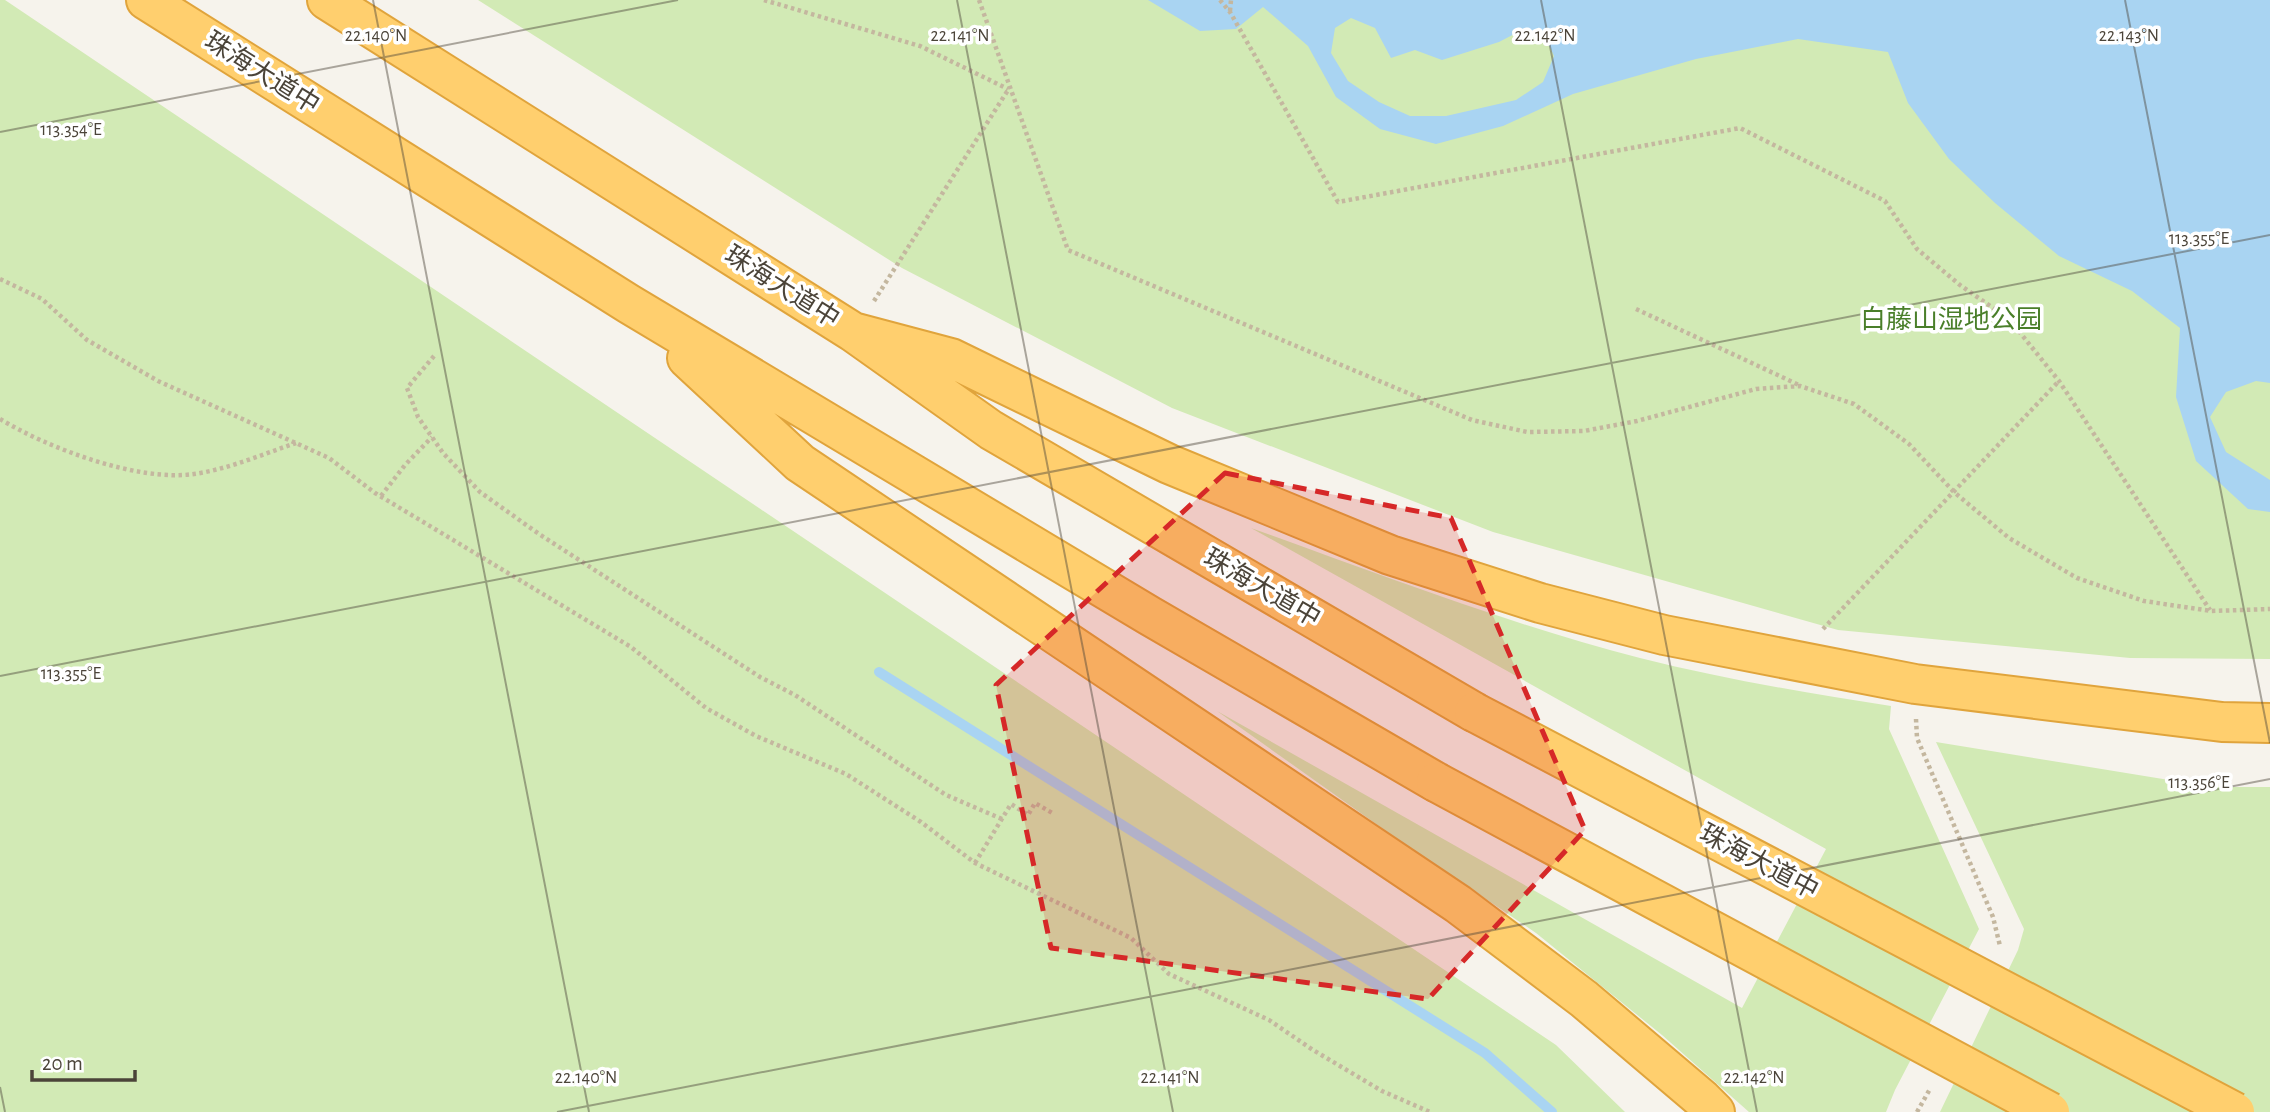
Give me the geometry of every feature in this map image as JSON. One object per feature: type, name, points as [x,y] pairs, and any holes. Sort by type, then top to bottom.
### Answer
[{"type":"highway","name":"珠海大道中","points":[[146,0],[629,304],[1150,616],[1436,782],[2050,1112]]},
{"type":"highway","name":"珠海大道中","points":[[327,0],[853,332],[991,429],[1474,712],[2235,1112]]},
{"type":"highway","points":[[629,304],[800,463],[1458,904],[1584,999],[1714,1112]]},
{"type":"highway","points":[[853,332],[951,358],[1169,464],[1390,555],[1541,603],[1664,635],[1942,687],[2222,722],[2270,723]]},
{"type":"path","points":[[764,0],[920,46],[1009,89]]},
{"type":"path","points":[[979,0],[1068,250],[1472,420],[1527,432],[1584,431],[1637,421],[1756,389],[1800,386]]},
{"type":"path","points":[[1220,0],[1230,12],[1338,202],[1740,128],[1885,201],[1917,249],[1960,285],[2009,319],[2059,381],[2211,611]]},
{"type":"path","points":[[1230,12],[1231,0]]},
{"type":"path","points":[[853,332],[1009,89]]},
{"type":"path","points":[[0,279],[42,299],[87,340],[158,381],[329,458],[380,496],[631,647],[706,708],[756,736],[846,774],[921,822],[975,863],[1131,938],[1169,975],[1269,1020],[1382,1091],[1430,1112]]},
{"type":"path","points":[[1636,309],[1800,386],[1854,404],[1909,444],[1954,492],[2009,538],[2077,578],[2144,601],[2211,611],[2270,609]]},
{"type":"path","points":[[434,356],[407,388],[418,417],[432,438],[480,492],[538,534],[760,677],[805,701],[946,795],[1002,819]]},
{"type":"path","points":[[1792,661],[2059,381]]},
{"type":"path","points":[[0,419],[19,431],[94,460],[142,473],[191,474],[221,469],[297,442]]},
{"type":"path","points":[[380,496],[432,438]]},
{"type":"path","points":[[1917,738],[1928,765]]},
{"type":"path","points":[[975,863],[1011,804],[1028,815],[1035,803],[1054,814]]},
{"type":"highlighted area","points":[[1225,473],[1451,518],[1585,830],[1428,999],[1051,948],[996,685]]},
{"type":"green space","points":[[0,0],[5,0],[1556,1045],[1625,1112],[0,1112]]},
{"type":"green space","name":"白藤山湿地公园","points":[[478,0],[2270,0],[2270,659],[2130,658],[1838,630],[1493,532],[1172,408],[902,268]]},
{"type":"green space","points":[[1251,528],[1444,598],[1591,645],[1734,679],[1891,706],[1889,729],[1979,929],[1886,1112],[1749,1112],[1662,1035],[1536,933],[1217,711],[1742,1008],[1826,849]]},
{"type":"green space","points":[[1936,742],[2212,787],[2270,787],[2270,1112],[1940,1112],[2018,950],[2024,929]]},
{"type":"water","points":[[1148,0],[2270,0],[2270,383],[2256,381],[2226,392],[2210,417],[2226,452],[2270,480],[2270,512],[2248,509],[2196,461],[2176,397],[2180,328],[2132,291],[2059,256],[1995,203],[1949,159],[1908,103],[1888,52],[1798,39],[1696,59],[1573,94],[1503,126],[1436,144],[1380,129],[1336,97],[1308,46],[1263,7],[1236,29],[1200,31]],"holes":[[[1351,18],[1375,28],[1391,58],[1415,50],[1442,60],[1499,42],[1524,29],[1546,39],[1554,56],[1543,82],[1516,100],[1446,116],[1410,116],[1379,102],[1348,81],[1331,53],[1335,28]]]},
{"type":"waterway","points":[[879,672],[1485,1053],[1552,1112]]}]
